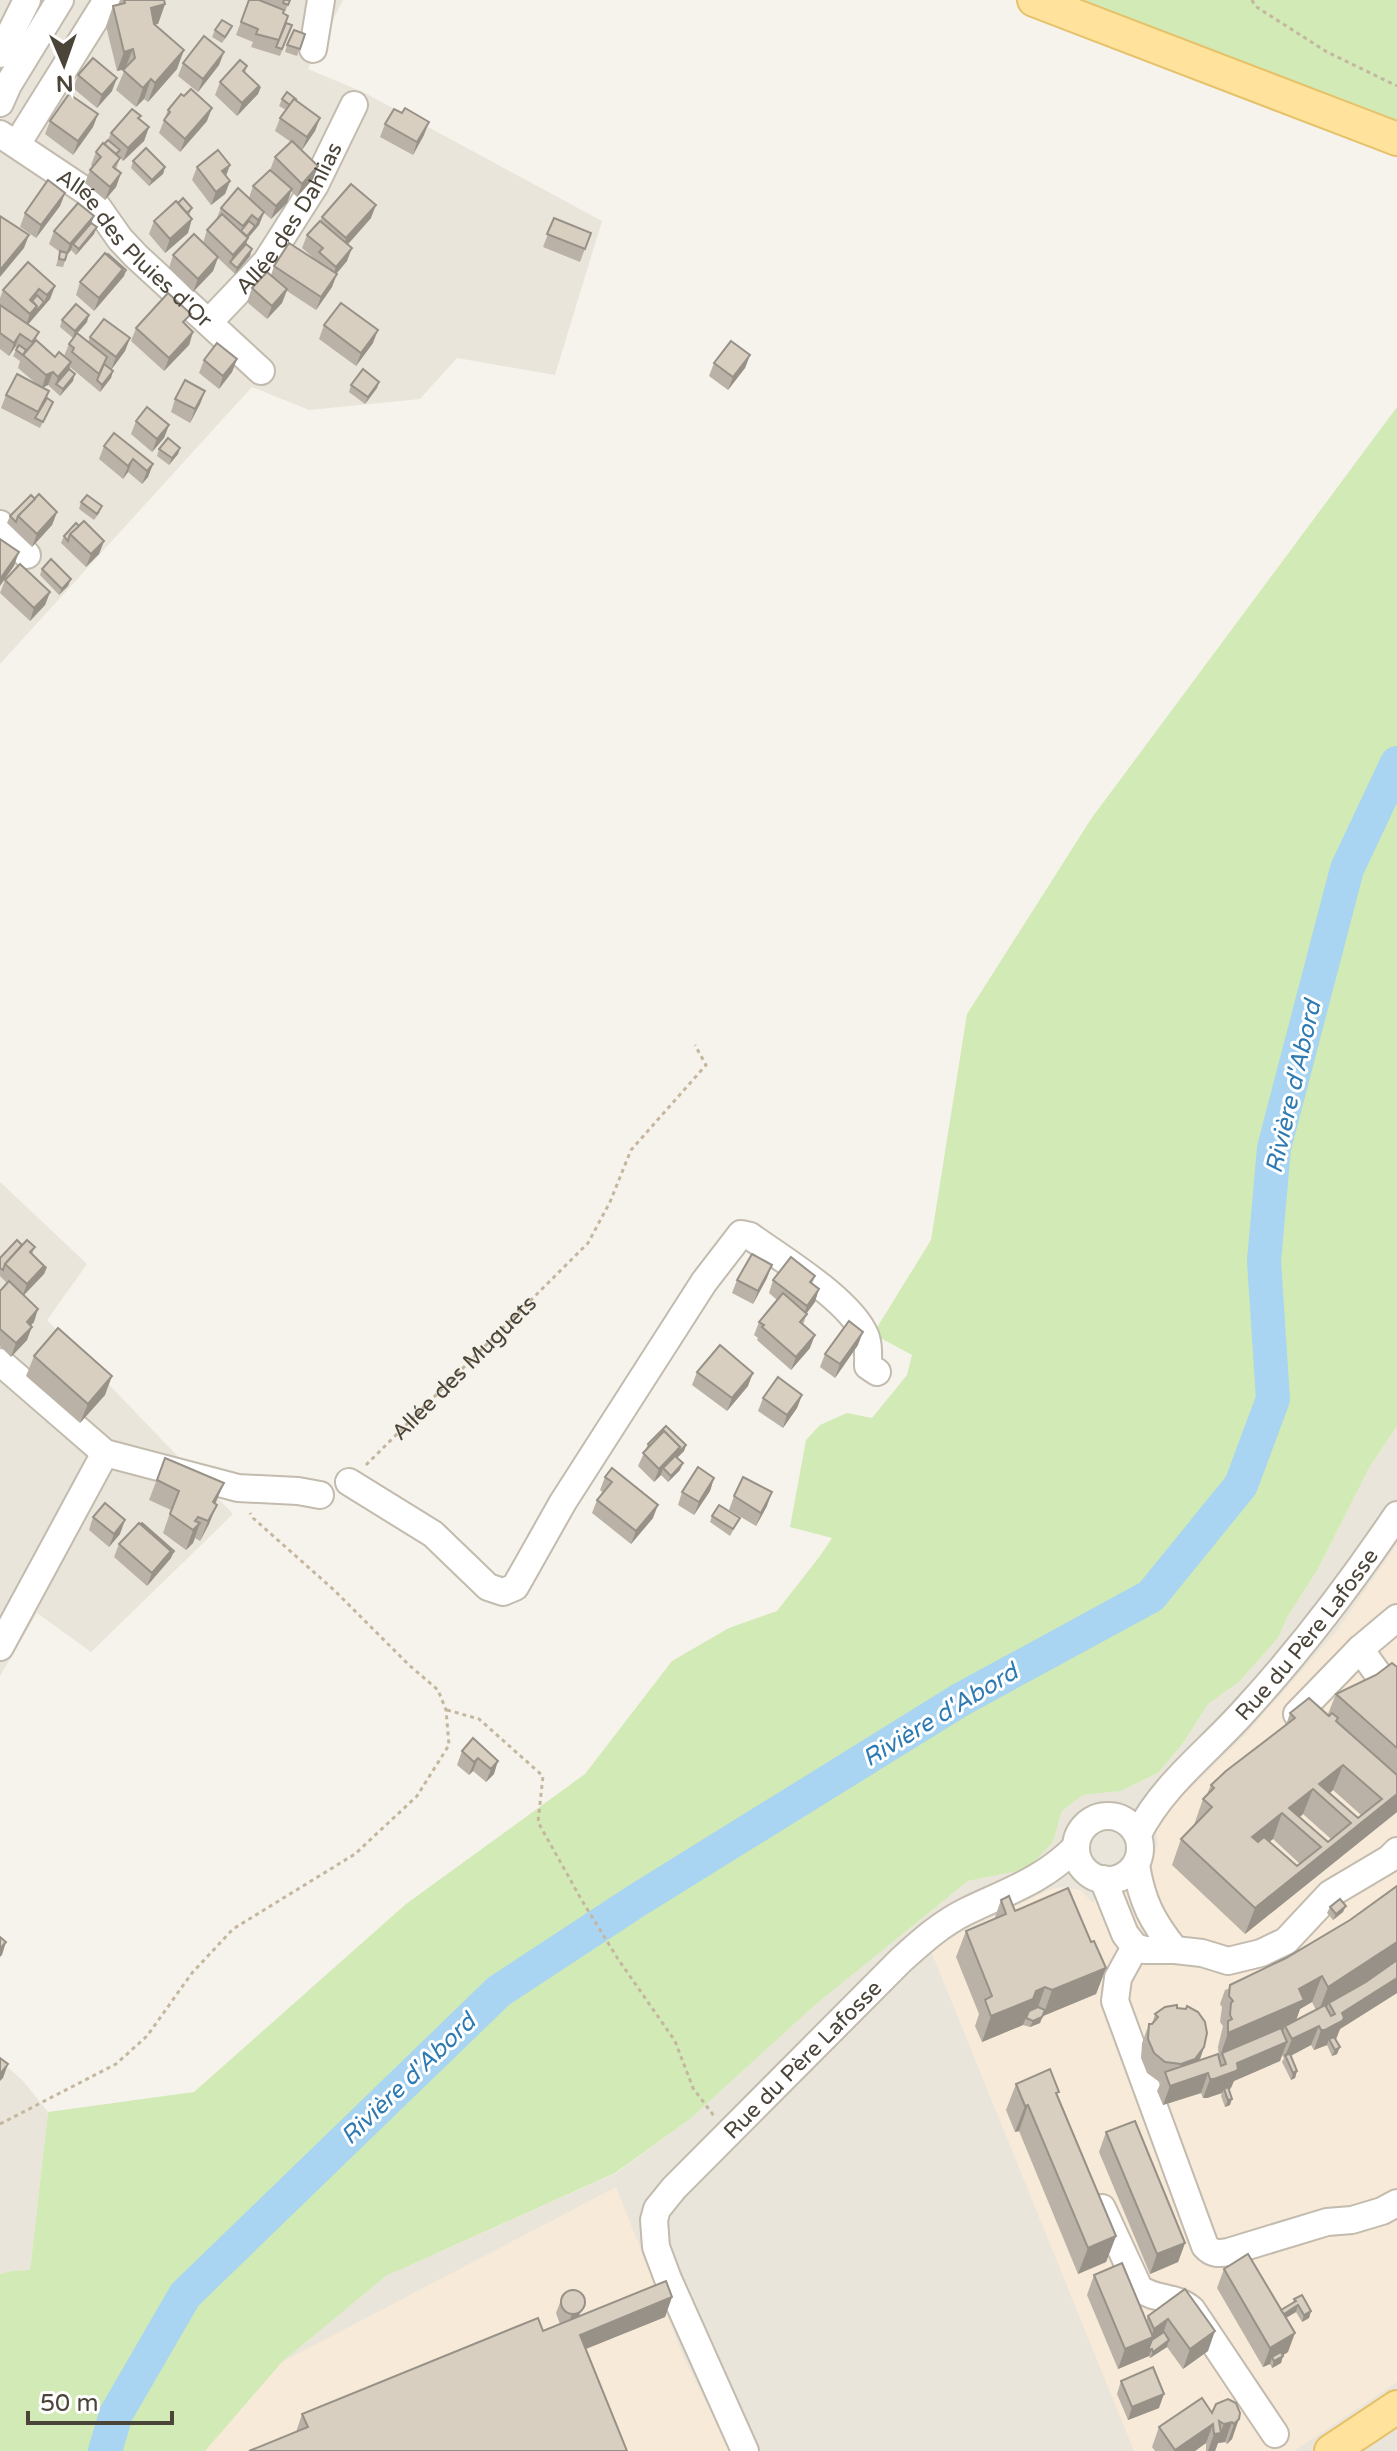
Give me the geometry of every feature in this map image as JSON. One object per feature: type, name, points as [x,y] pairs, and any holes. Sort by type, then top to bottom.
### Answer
[{"type":"main road","points":[[1034,0],[1397,139]]},
{"type":"main road","points":[[1331,2451],[1397,2407]]},
{"type":"street","points":[[0,54],[27,0]]},
{"type":"street","points":[[0,103],[60,0]]},
{"type":"street","points":[[9,139],[107,0]]},
{"type":"street","points":[[313,49],[321,0]]},
{"type":"street","name":"Allée des Dahlias","points":[[209,322],[266,262],[315,185],[354,105]]},
{"type":"street","name":"Allée des Pluies d'Or","points":[[9,139],[87,192],[136,256],[261,371]]},
{"type":"street","points":[[0,524],[27,555]]},
{"type":"street","points":[[349,1482],[433,1534],[488,1587],[503,1592],[515,1587],[563,1502],[704,1282],[741,1234],[750,1236],[843,1304],[864,1333],[868,1366],[877,1372]]},
{"type":"street","points":[[0,1362],[105,1453],[238,1488],[320,1495]]},
{"type":"street","points":[[0,1647],[105,1453]]},
{"type":"street","name":"Rue du Père Lafosse","points":[[1138,1834],[1174,1782],[1238,1719],[1289,1662],[1329,1612],[1397,1515]]},
{"type":"street","points":[[1297,1714],[1360,1649],[1397,1618]]},
{"type":"street","points":[[1360,1649],[1383,1681],[1397,1694]]},
{"type":"street","name":"Rue du Père Lafosse","points":[[1117,1816],[1174,1782]]},
{"type":"street","points":[[1095,1876],[1116,1879],[1127,1874],[1140,1855],[1138,1834],[1117,1816],[1107,1815],[1088,1822],[1076,1847],[1077,1857],[1095,1876],[1125,1934],[1135,1947],[1145,1950],[1202,1953],[1228,1961],[1261,1953],[1286,1941],[1330,1894],[1389,1859],[1397,1851]]},
{"type":"street","name":"Rue du Père Lafosse","points":[[745,2451],[656,2247],[654,2220],[657,2209],[674,2188],[931,1933],[965,1912],[1023,1886],[1064,1859],[1076,1847]]},
{"type":"street","points":[[1136,1865],[1139,1886],[1155,1924],[1175,1950]]},
{"type":"street","name":"Rue du Père Lafosse","points":[[1023,1886],[1095,1876]]},
{"type":"street","points":[[1135,1947],[1118,1978],[1115,2001],[1205,2246],[1210,2251],[1219,2254],[1228,2252],[1327,2222],[1352,2220],[1397,2203]]},
{"type":"street","points":[[1090,2180],[1139,2288],[1151,2295],[1177,2299],[1192,2310],[1275,2434]]},
{"type":"path","points":[[1252,0],[1255,6],[1327,52],[1397,86]]},
{"type":"path","name":"Allée des Muguets","points":[[349,1482],[588,1243],[610,1202],[631,1150],[706,1065],[695,1045]]},
{"type":"path","points":[[0,2124],[116,2064],[147,2036],[192,1973],[233,1929],[355,1854],[417,1796],[449,1745],[446,1710],[438,1690],[334,1590],[253,1518],[238,1488]]},
{"type":"path","points":[[446,1710],[479,1719],[543,1776],[538,1822],[618,1959],[675,2041],[693,2088],[728,2136]]},
{"type":"shaded area","points":[[0,0],[343,0],[308,69],[363,92],[602,221],[555,375],[457,358],[420,399],[309,410],[252,387],[0,664]]},
{"type":"shaded area","points":[[0,1182],[87,1264],[47,1320],[233,1514],[91,1652],[37,1613],[0,1676]]},
{"type":"shaded area","points":[[1397,1426],[1397,2451],[205,2451],[282,2362],[386,2276],[616,2173],[690,2119],[815,2005],[968,1881],[1023,1870],[1053,1842],[1062,1811],[1083,1795],[1121,1791],[1158,1773],[1184,1742],[1208,1704],[1239,1682],[1278,1638],[1318,1569],[1369,1468]]},
{"type":"shaded area","points":[[1397,1544],[1397,2382],[1294,2451],[1134,2451],[931,1951],[963,1931],[1051,1889],[1080,1890],[1092,1902],[1150,1884],[1149,1867],[1158,1845],[1155,1823],[1246,1734],[1339,1628]]},
{"type":"shaded area","points":[[0,2060],[23,2081],[48,2112],[30,2270],[0,2274]]},
{"type":"shaded area","points":[[616,2187],[684,2358],[730,2451],[205,2451],[282,2362]]},
{"type":"green space","points":[[1070,0],[1397,0],[1397,135]]},
{"type":"green space","points":[[1397,407],[1397,1426],[1369,1468],[1318,1569],[1278,1638],[1239,1682],[1208,1704],[1184,1742],[1158,1773],[1121,1791],[1083,1795],[1062,1811],[1053,1842],[1036,1860],[1023,1870],[968,1881],[815,2005],[690,2119],[615,2173],[386,2276],[282,2362],[205,2451],[0,2451],[0,2274],[30,2270],[48,2112],[194,2092],[406,1904],[585,1774],[672,1661],[729,1628],[777,1611],[820,1556],[832,1538],[790,1527],[806,1440],[820,1425],[847,1413],[872,1418],[907,1375],[912,1355],[873,1334],[931,1240],[967,1014],[1091,819]]},
{"type":"building","points":[[124,0],[164,0],[165,4],[151,8],[154,24],[184,50],[155,83],[151,79],[143,88],[123,70],[135,58],[133,49],[124,52],[113,6],[125,3]]},
{"type":"building","points":[[249,0],[259,0],[284,10],[283,13],[288,16],[279,40],[256,34],[258,29],[241,22]]},
{"type":"building","points":[[222,20],[232,26],[225,37],[215,30]]},
{"type":"building","points":[[286,23],[292,25],[282,49],[276,47]]},
{"type":"building","points":[[294,30],[305,34],[300,49],[287,45]]},
{"type":"building","points":[[204,36],[224,52],[203,79],[183,63]]},
{"type":"building","points":[[93,58],[117,78],[102,95],[78,75]]},
{"type":"building","points":[[240,60],[247,66],[243,71],[259,86],[242,103],[220,82]]},
{"type":"building","points":[[191,89],[212,108],[185,139],[164,120],[181,94],[184,96]]},
{"type":"building","points":[[287,92],[296,99],[290,105],[282,99]]},
{"type":"building","points":[[69,94],[98,114],[78,141],[50,121]]},
{"type":"building","points":[[294,99],[320,118],[307,137],[280,118]]},
{"type":"building","points":[[405,108],[429,122],[417,142],[385,124],[394,109],[402,113]]},
{"type":"building","points":[[132,109],[149,127],[128,148],[111,133]]},
{"type":"building","points":[[108,140],[120,150],[116,154],[104,144]]},
{"type":"building","points":[[292,141],[318,166],[302,184],[275,157]]},
{"type":"building","points":[[103,143],[120,158],[113,167],[121,173],[110,187],[90,170],[101,157],[96,152]]},
{"type":"building","points":[[146,148],[165,167],[152,180],[133,161]]},
{"type":"building","points":[[218,150],[230,165],[222,171],[230,181],[216,192],[197,167]]},
{"type":"building","points":[[270,170],[292,189],[276,206],[253,186]]},
{"type":"building","points":[[48,180],[65,193],[41,225],[25,213]]},
{"type":"building","points":[[351,184],[376,205],[346,238],[322,217]]},
{"type":"building","points":[[238,188],[264,212],[258,220],[252,215],[243,226],[221,208]]},
{"type":"building","points":[[183,198],[192,208],[187,213],[178,203]]},
{"type":"building","points":[[176,201],[192,219],[170,239],[154,221]]},
{"type":"building","points":[[78,203],[94,216],[70,244],[54,231]]},
{"type":"building","points":[[222,214],[248,238],[233,255],[207,230]]},
{"type":"building","points":[[0,216],[29,235],[0,270]]},
{"type":"building","points":[[554,218],[591,233],[585,249],[547,234]]},
{"type":"building","points":[[249,221],[255,226],[247,236],[241,231]]},
{"type":"building","points":[[320,221],[352,248],[336,267],[319,252],[323,248],[307,235]]},
{"type":"building","points":[[91,223],[97,227],[79,249],[73,244]]},
{"type":"building","points":[[194,234],[218,257],[198,279],[173,255]]},
{"type":"building","points":[[289,243],[337,274],[321,297],[274,266]]},
{"type":"building","points":[[246,244],[252,249],[237,268],[230,262]]},
{"type":"building","points":[[60,251],[67,253],[65,260],[59,259]]},
{"type":"building","points":[[105,253],[123,269],[99,298],[80,282]]},
{"type":"building","points":[[108,254],[126,270],[121,276],[123,269]]},
{"type":"building","points":[[28,262],[55,286],[47,295],[39,289],[30,300],[37,306],[30,314],[3,290]]},
{"type":"building","points":[[267,272],[287,289],[272,306],[252,288]]},
{"type":"building","points":[[168,293],[191,314],[183,322],[193,332],[169,358],[136,328]]},
{"type":"building","points":[[37,295],[44,302],[35,313],[37,306],[32,301]]},
{"type":"building","points":[[341,303],[378,330],[361,353],[324,325]]},
{"type":"building","points":[[76,304],[89,315],[75,331],[62,320]]},
{"type":"building","points":[[0,305],[39,332],[32,342],[20,334],[14,343],[0,333]]},
{"type":"building","points":[[104,319],[130,338],[116,357],[90,337]]},
{"type":"building","points":[[77,333],[107,357],[99,374],[72,352],[74,348],[69,344]]},
{"type":"building","points":[[36,340],[55,357],[59,352],[71,362],[58,377],[53,372],[46,375],[23,355]]},
{"type":"building","points":[[731,341],[750,355],[733,377],[714,363]]},
{"type":"building","points":[[217,343],[237,359],[223,376],[204,360]]},
{"type":"building","points":[[19,345],[26,350],[23,355],[16,350]]},
{"type":"building","points":[[104,364],[113,371],[102,385],[97,380]]},
{"type":"building","points":[[69,369],[75,374],[63,389],[56,384]]},
{"type":"building","points":[[363,369],[379,382],[368,397],[351,385]]},
{"type":"building","points":[[17,374],[49,391],[38,412],[6,395]]},
{"type":"building","points":[[185,380],[205,391],[195,409],[175,399]]},
{"type":"building","points":[[47,398],[53,402],[43,422],[35,418]]},
{"type":"building","points":[[147,407],[169,425],[157,439],[136,421]]},
{"type":"building","points":[[114,433],[153,464],[147,471],[133,459],[128,466],[104,446]]},
{"type":"building","points":[[168,438],[180,448],[172,458],[159,449]]},
{"type":"building","points":[[39,494],[57,512],[37,534],[18,516]]},
{"type":"building","points":[[31,495],[35,499],[16,522],[10,516]]},
{"type":"building","points":[[87,495],[102,506],[97,514],[81,502]]},
{"type":"building","points":[[84,521],[104,541],[91,554],[70,534]]},
{"type":"building","points":[[76,523],[79,526],[70,534],[68,541],[64,536]]},
{"type":"building","points":[[0,539],[19,552],[0,579]]},
{"type":"building","points":[[51,559],[71,579],[62,589],[42,569]]},
{"type":"building","points":[[20,564],[50,592],[34,608],[5,580]]},
{"type":"building","points":[[17,1240],[22,1245],[3,1270],[0,1268],[0,1258]]},
{"type":"building","points":[[27,1240],[35,1247],[30,1252],[44,1266],[27,1284],[5,1264]]},
{"type":"building","points":[[752,1254],[772,1265],[758,1291],[737,1280]]},
{"type":"building","points":[[791,1257],[815,1276],[810,1282],[819,1289],[807,1306],[773,1280]]},
{"type":"building","points":[[9,1281],[38,1309],[27,1322],[32,1327],[16,1343],[0,1329],[0,1291]]},
{"type":"building","points":[[783,1293],[807,1314],[800,1322],[815,1335],[796,1357],[759,1322]]},
{"type":"building","points":[[849,1321],[863,1332],[840,1364],[825,1354]]},
{"type":"building","points":[[58,1328],[112,1376],[88,1404],[34,1356]]},
{"type":"building","points":[[720,1345],[753,1373],[732,1398],[697,1372]]},
{"type":"building","points":[[778,1377],[802,1395],[787,1415],[763,1398]]},
{"type":"building","points":[[666,1426],[686,1445],[678,1453],[680,1447],[664,1431],[650,1446],[648,1444]]},
{"type":"building","points":[[664,1431],[680,1447],[659,1469],[643,1453]]},
{"type":"building","points":[[675,1456],[683,1463],[671,1476],[663,1468]]},
{"type":"building","points":[[165,1458],[224,1483],[213,1502],[217,1505],[208,1521],[198,1517],[195,1521],[200,1523],[193,1530],[170,1514],[179,1491],[157,1480]]},
{"type":"building","points":[[698,1467],[714,1478],[699,1502],[682,1492]]},
{"type":"building","points":[[612,1468],[658,1505],[636,1531],[597,1500],[612,1482],[605,1477]]},
{"type":"building","points":[[743,1477],[772,1492],[761,1513],[734,1496]]},
{"type":"building","points":[[105,1503],[125,1520],[114,1534],[93,1517]]},
{"type":"building","points":[[719,1505],[740,1518],[733,1529],[712,1516]]},
{"type":"building","points":[[139,1523],[171,1551],[152,1573],[119,1544]]},
{"type":"building","points":[[142,1523],[174,1551],[168,1558],[171,1551]]},
{"type":"building","points":[[1392,1663],[1397,1667],[1397,1748],[1336,1694],[1376,1675]]},
{"type":"building","points":[[1309,1698],[1329,1716],[1332,1713],[1338,1718],[1336,1721],[1397,1775],[1397,1794],[1255,1908],[1181,1839],[1212,1807],[1203,1799],[1214,1788],[1211,1785],[1295,1718],[1290,1713]],"holes":[[[1343,1765],[1382,1799],[1358,1818],[1319,1784]],[[1313,1789],[1351,1823],[1328,1842],[1289,1808]],[[1282,1813],[1321,1847],[1297,1866],[1264,1837],[1258,1842],[1252,1837]]]},
{"type":"building","points":[[473,1738],[498,1761],[491,1769],[478,1758],[474,1762],[462,1751]]},
{"type":"building","points":[[1397,1886],[1397,1942],[1328,1987],[1322,1976],[1299,1989],[1304,2000],[1228,2033],[1233,2001],[1229,1996],[1230,1985],[1286,1958],[1350,1920]]},
{"type":"building","points":[[1068,1888],[1106,1968],[1052,1990],[1045,1987],[1036,1991],[1033,1999],[991,2016],[985,2000],[992,1996],[966,1931],[1006,1914],[1001,1900],[1009,1896],[1015,1911]]},
{"type":"building","points":[[1340,1899],[1346,1906],[1336,1914],[1330,1907]]},
{"type":"building","points":[[1397,1960],[1397,1978],[1342,2013],[1342,2021],[1325,2030],[1319,2026],[1292,2039],[1285,2026],[1325,2005],[1331,2016],[1335,2014],[1329,2003]]},
{"type":"building","points":[[1177,2005],[1177,2008],[1186,2009],[1187,2006],[1198,2012],[1205,2022],[1207,2033],[1204,2047],[1195,2059],[1181,2064],[1165,2062],[1154,2053],[1148,2039],[1149,2024],[1158,2017],[1155,2014],[1165,2007]]},
{"type":"building","points":[[1038,2007],[1045,2010],[1042,2017],[1033,2021],[1026,2018],[1029,2011]]},
{"type":"building","points":[[1281,2028],[1287,2042],[1237,2063],[1236,2071],[1214,2079],[1210,2079],[1208,2073],[1170,2086],[1165,2072],[1218,2054],[1221,2066],[1226,2064],[1222,2053]]},
{"type":"building","points":[[1334,2037],[1340,2047],[1335,2050],[1329,2039]]},
{"type":"building","points":[[1290,2054],[1297,2071],[1293,2073],[1285,2055]]},
{"type":"building","points":[[0,2058],[8,2064],[0,2074]]},
{"type":"building","points":[[1050,2069],[1059,2092],[1056,2093],[1116,2236],[1088,2248],[1028,2105],[1025,2106],[1016,2084]]},
{"type":"building","points":[[1228,2087],[1232,2099],[1228,2100],[1224,2089]]},
{"type":"building","points":[[1135,2121],[1185,2243],[1157,2254],[1106,2132]]},
{"type":"building","points":[[1248,2254],[1295,2333],[1270,2348],[1224,2269]]},
{"type":"building","points":[[1122,2263],[1153,2337],[1125,2349],[1094,2275]]},
{"type":"building","points":[[666,2281],[672,2297],[580,2335],[627,2451],[249,2451],[308,2427],[302,2414],[538,2318],[543,2331]]},
{"type":"building","points":[[1185,2289],[1215,2331],[1190,2349],[1168,2319],[1154,2329],[1148,2316]]},
{"type":"building","points":[[573,2290],[581,2294],[585,2302],[581,2310],[573,2314],[565,2310],[561,2302],[565,2294]]},
{"type":"building","points":[[1302,2295],[1311,2311],[1304,2315],[1298,2305],[1284,2314],[1281,2310]]},
{"type":"building","points":[[1164,2332],[1169,2340],[1153,2352],[1152,2349],[1148,2350],[1152,2340]]},
{"type":"building","points":[[1281,2352],[1283,2356],[1274,2361],[1272,2357]]},
{"type":"building","points":[[1153,2367],[1164,2394],[1132,2407],[1121,2381]]},
{"type":"building","points":[[1202,2398],[1212,2413],[1216,2404],[1228,2399],[1236,2403],[1239,2419],[1234,2424],[1219,2421],[1221,2433],[1214,2434],[1213,2424],[1175,2450],[1159,2427]]},
{"type":"waterway","name":"Rivière d'Abord","points":[[105,2451],[116,2414],[185,2295],[499,1991],[636,1901],[960,1700],[1151,1596],[1241,1485],[1273,1399],[1264,1261],[1274,1148],[1347,869],[1397,763]]}]
